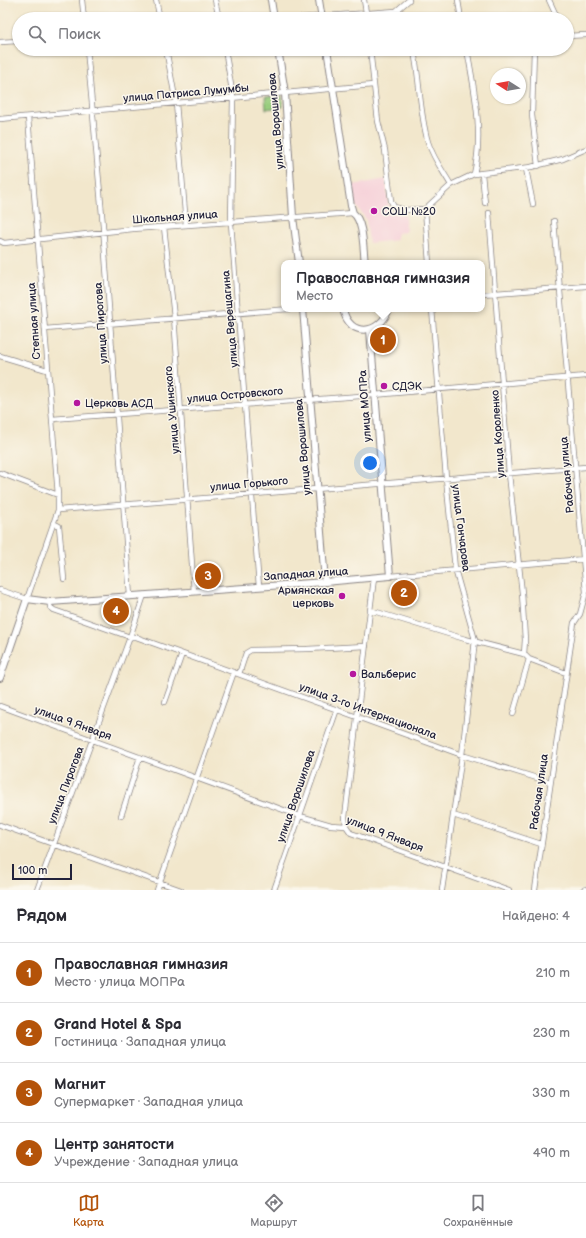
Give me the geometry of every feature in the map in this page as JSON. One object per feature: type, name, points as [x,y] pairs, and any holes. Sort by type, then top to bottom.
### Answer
[{"type":"main road","points":[[271,0],[273,12]]},
{"type":"main road","points":[[319,0],[321,12]]},
{"type":"main road","name":"улица Ворошилова","points":[[279,56],[285,93],[293,217],[299,260]]},
{"type":"main road","points":[[328,56],[353,214],[358,216],[360,224],[364,260]]},
{"type":"main road","name":"улица Ворошилова","points":[[303,312],[325,582]]},
{"type":"main road","points":[[344,312],[346,317],[357,328],[370,330],[382,323],[388,312]]},
{"type":"main road","name":"улица МОПРа","points":[[370,330],[374,395],[390,576]]},
{"type":"main road","name":"Западная улица","points":[[27,599],[50,602],[390,576]]},
{"type":"main road","name":"Степная улица","points":[[0,678],[27,599]]},
{"type":"street","points":[[82,0],[83,12]]},
{"type":"street","points":[[156,0],[159,12]]},
{"type":"street","points":[[215,0],[218,12]]},
{"type":"street","points":[[364,0],[366,12]]},
{"type":"street","points":[[396,12],[409,0]]},
{"type":"street","points":[[458,0],[460,12]]},
{"type":"street","points":[[549,0],[555,12]]},
{"type":"street","points":[[574,36],[586,35]]},
{"type":"street","points":[[0,42],[12,41]]},
{"type":"street","name":"улица Пирогова","points":[[88,56],[94,111],[118,413],[130,596]]},
{"type":"street","points":[[167,56],[176,103],[186,226]]},
{"type":"street","name":"улица Верещагина","points":[[226,56],[233,97],[231,223],[259,587]]},
{"type":"street","points":[[371,56],[391,201],[394,207],[399,210],[425,209],[451,185],[474,174],[526,169],[563,159],[586,148]]},
{"type":"street","points":[[415,56],[424,124],[428,142],[434,156],[451,185]]},
{"type":"street","points":[[468,56],[478,134],[477,162],[474,174]]},
{"type":"street","points":[[534,56],[532,110],[538,166]]},
{"type":"street","name":"улица Патриса Лумумбы","points":[[0,119],[374,85]]},
{"type":"street","name":"Степная улица","points":[[27,599],[58,510],[28,117]]},
{"type":"street","points":[[526,169],[533,204]]},
{"type":"street","points":[[482,174],[484,203]]},
{"type":"street","points":[[425,209],[429,260]]},
{"type":"street","name":"улица Короленко","points":[[489,213],[510,474],[519,563],[525,640],[524,654]]},
{"type":"street","name":"Школьная улица","points":[[0,241],[4,243],[38,238],[103,232],[293,217],[353,214]]},
{"type":"street","name":"Рабочая улица","points":[[535,890],[574,623],[580,614],[586,592],[554,221]]},
{"type":"street","name":"улица Ушинского","points":[[164,227],[174,317],[194,592]]},
{"type":"street","points":[[485,294],[586,286]]},
{"type":"street","points":[[45,329],[174,317],[238,314],[281,310]]},
{"type":"street","name":"улица Гончарова","points":[[432,312],[455,569],[475,640],[462,755],[442,890]]},
{"type":"street","points":[[0,356],[48,370]]},
{"type":"street","name":"улица Островского","points":[[52,419],[309,398],[374,395],[503,382],[586,376]]},
{"type":"street","name":"улица Горького","points":[[58,510],[586,467]]},
{"type":"street","points":[[0,473],[58,495]]},
{"type":"street","points":[[53,523],[59,526],[64,579]]},
{"type":"street","name":"Западная улица","points":[[390,576],[519,563],[584,559]]},
{"type":"street","points":[[346,826],[374,578]]},
{"type":"street","points":[[0,590],[27,599]]},
{"type":"street","name":"улица Пирогова","points":[[37,890],[93,740],[144,595]]},
{"type":"street","name":"улица 3-го Интернационала","points":[[50,602],[50,606],[54,610],[130,637],[136,637],[462,755],[550,782]]},
{"type":"street","points":[[370,610],[465,639],[475,640],[524,654],[529,659],[566,673]]},
{"type":"street","points":[[157,890],[237,673],[246,653],[249,650],[308,650],[366,646]]},
{"type":"street","points":[[165,702],[182,654]]},
{"type":"street","points":[[513,714],[529,659]]},
{"type":"street","name":"улица 9 Января","points":[[0,706],[300,816],[331,825],[346,826],[351,833],[509,890]]},
{"type":"street","name":"улица Ворошилова","points":[[274,890],[337,709]]},
{"type":"street","points":[[121,816],[140,757]]},
{"type":"street","points":[[453,814],[542,844]]},
{"type":"street","points":[[0,825],[181,890]]},
{"type":"shaded area","name":"СОШ №20","points":[[386,179],[389,211],[405,215],[406,232],[397,233],[397,240],[369,243],[366,219],[355,205],[353,185]]},
{"type":"green space","points":[[282,96],[283,107],[266,109],[265,97]]},
{"type":"place","name":"СОШ №20","points":[[374,211]]},
{"type":"place","name":"Православная гимназия","points":[[383,340]]},
{"type":"place","name":"СДЭК","points":[[384,386]]},
{"type":"place","name":"Церковь АСД","points":[[77,403]]},
{"type":"place","name":"Магнит","points":[[208,576]]},
{"type":"place","name":"Grand Hotel & Spa","points":[[404,593]]},
{"type":"place","name":"Армянская церковь","points":[[342,596]]},
{"type":"place","name":"Центр занятости","points":[[116,611]]},
{"type":"place","name":"Вальберис","points":[[353,674]]}]
